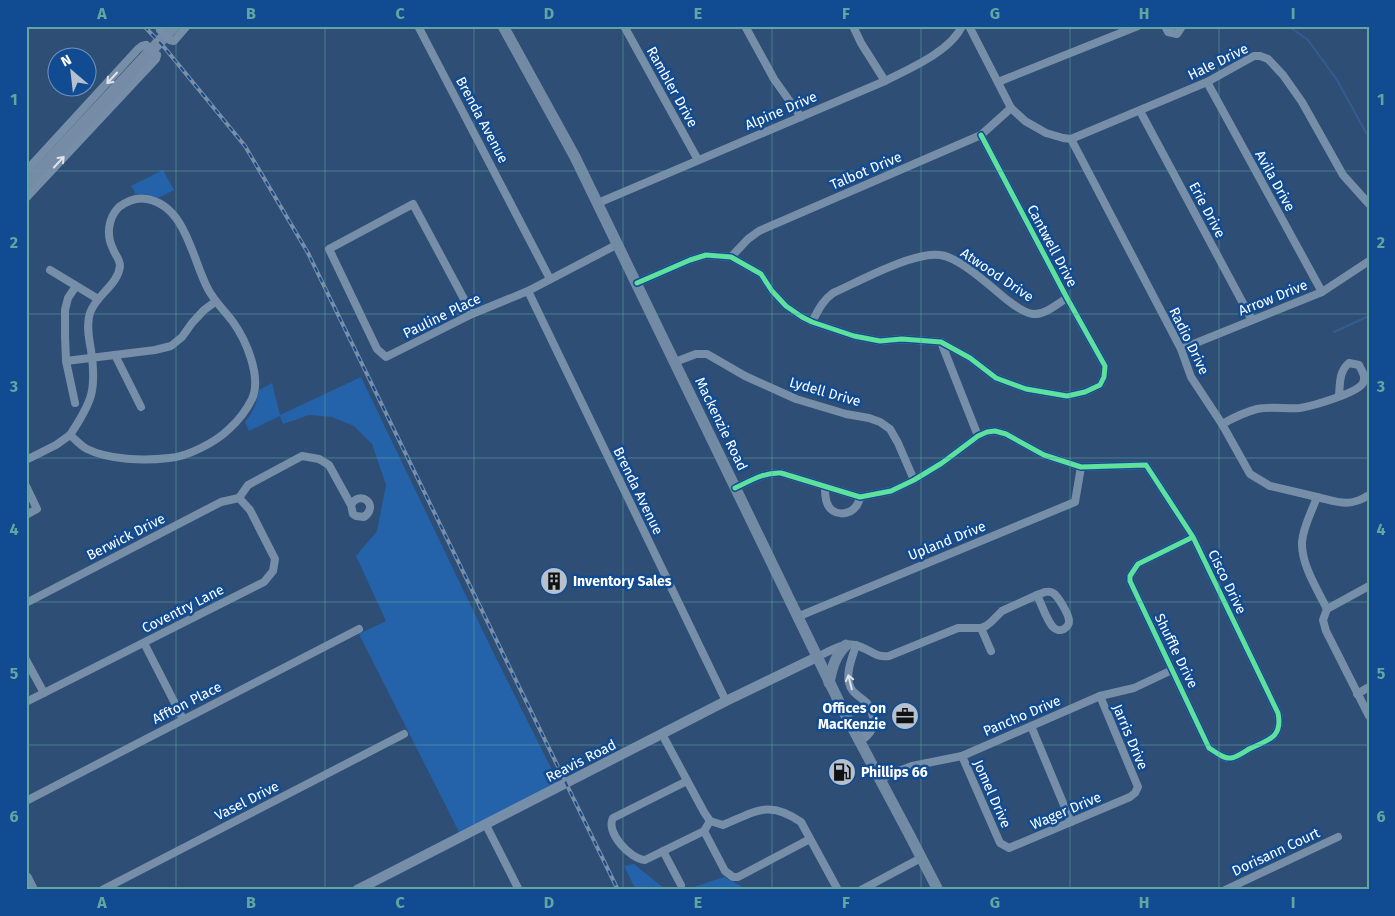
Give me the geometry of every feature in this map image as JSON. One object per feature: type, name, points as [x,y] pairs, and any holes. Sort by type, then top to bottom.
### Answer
[{"type":"main road","points":[[26,184],[174,26]]},
{"type":"main road","name":"Mackenzie Road","points":[[503,26],[563,133],[829,683],[938,890]]},
{"type":"main road","points":[[829,683],[836,658],[840,651],[851,645]]},
{"type":"main road","points":[[26,878],[32,890]]},
{"type":"street","points":[[160,28],[170,40],[174,41],[187,26]]},
{"type":"street","points":[[420,30],[429,26]]},
{"type":"street","name":"Rambler Drive","points":[[624,26],[698,160]]},
{"type":"street","points":[[745,26],[774,79],[801,117]]},
{"type":"street","points":[[853,26],[861,43],[885,80]]},
{"type":"street","name":"Alpine Drive","points":[[598,203],[801,117],[919,64],[950,43],[962,26]]},
{"type":"street","points":[[969,26],[1011,108],[1025,121],[1046,133],[1071,139]]},
{"type":"street","points":[[998,82],[1138,26]]},
{"type":"street","points":[[1165,26],[1168,32],[1177,34],[1181,26]]},
{"type":"street","name":"Brenda Avenue","points":[[420,30],[550,278]]},
{"type":"street","points":[[26,171],[142,46],[146,45],[157,56],[26,198]]},
{"type":"street","name":"Hale Drive","points":[[1071,139],[1207,82],[1254,56],[1260,56],[1268,59],[1283,75],[1302,102],[1343,175],[1369,204]]},
{"type":"street","name":"Avila Drive","points":[[1207,82],[1322,292]]},
{"type":"street","name":"Talbot Drive","points":[[731,257],[748,238],[759,231],[981,136],[1011,108]]},
{"type":"street","name":"Erie Drive","points":[[1140,111],[1252,320]]},
{"type":"street","name":"Cantwell Drive","points":[[941,342],[970,358],[996,378],[1026,388],[1067,396],[1086,392],[1100,385],[1104,376],[1105,366],[981,136]]},
{"type":"street","name":"Radio Drive","points":[[1071,139],[1181,349],[1191,377],[1222,424],[1250,474],[1270,486],[1342,503],[1354,503],[1369,495]]},
{"type":"street","points":[[26,460],[56,445],[70,434],[84,415],[94,386],[88,324],[90,313],[98,299],[118,275],[120,265],[109,238],[110,220],[125,203],[145,198],[155,201],[172,213],[191,245],[207,288],[233,322],[247,349],[254,370],[253,398],[244,413],[226,432],[188,454],[171,458],[111,457],[86,449],[70,434]]},
{"type":"street","name":"Pauline Place","points":[[472,314],[413,204],[329,249],[377,348],[386,357],[472,314],[528,291],[618,244]]},
{"type":"street","name":"Atwood Drive","points":[[812,322],[826,298],[833,293],[903,261],[938,254],[948,257],[966,268],[1015,306],[1032,314],[1049,310],[1067,298]]},
{"type":"street","points":[[637,283],[706,255],[731,257],[761,274],[772,291],[786,306],[812,322],[854,336],[880,341],[902,339],[941,342],[978,436]]},
{"type":"street","name":"Arrow Drive","points":[[1181,349],[1322,292],[1369,261]]},
{"type":"street","points":[[50,270],[98,299]]},
{"type":"street","points":[[75,403],[66,361],[65,336],[68,298],[76,286]]},
{"type":"street","name":"Brenda Avenue","points":[[528,291],[726,701]]},
{"type":"street","points":[[66,361],[155,350],[171,346],[182,337],[204,310],[216,302]]},
{"type":"street","name":"Lydell Drive","points":[[675,362],[696,354],[707,354],[745,376],[796,399],[880,422],[890,429],[914,480]]},
{"type":"street","points":[[114,355],[141,407]]},
{"type":"street","points":[[1222,424],[1257,409],[1300,408],[1348,394],[1364,382],[1364,373],[1359,365],[1349,363],[1345,367],[1340,376],[1339,396]]},
{"type":"street","points":[[735,488],[759,477],[781,473],[860,497],[891,491],[942,463],[978,436],[987,432],[1001,432],[1044,455],[1081,467]]},
{"type":"street","points":[[239,498],[248,485],[302,456],[319,459],[328,465],[351,506]]},
{"type":"street","name":"Cisco Drive","points":[[1081,467],[1146,465],[1193,537],[1278,713],[1280,722],[1278,730],[1271,739],[1231,758],[1209,748]]},
{"type":"street","name":"Upland Drive","points":[[797,616],[1075,502],[1081,467]]},
{"type":"street","points":[[26,486],[37,509],[26,516]]},
{"type":"street","points":[[825,486],[827,502],[836,513],[844,514],[851,511],[857,505],[860,497]]},
{"type":"street","points":[[1317,497],[1306,525],[1302,542],[1303,554],[1304,562],[1327,609]]},
{"type":"street","name":"Berwick Drive","points":[[26,603],[221,502],[239,498]]},
{"type":"street","name":"Coventry Lane","points":[[26,702],[264,582],[273,571],[275,559],[250,510],[239,498]]},
{"type":"street","name":"Shuffle Drive","points":[[1193,537],[1138,564],[1130,576],[1130,582],[1209,748]]},
{"type":"street","points":[[1369,586],[1327,609],[1323,620],[1326,631],[1369,716]]},
{"type":"street","points":[[817,658],[851,645],[878,656],[889,656],[958,628],[981,628],[991,622],[1002,610],[1037,595],[1050,592],[1057,597],[1068,617],[1069,620],[1066,628],[1058,630],[1053,627],[1037,595]]},
{"type":"street","points":[[981,628],[991,651]]},
{"type":"street","name":"Affton Place","points":[[26,801],[359,630]]},
{"type":"street","points":[[144,643],[183,719]]},
{"type":"street","points":[[851,645],[848,681],[855,694],[866,703],[874,722],[857,738]]},
{"type":"street","name":"Reavis Road","points":[[357,890],[726,701],[817,658]]},
{"type":"street","points":[[26,660],[44,693]]},
{"type":"street","name":"Pancho Drive","points":[[880,780],[912,766],[962,756],[1100,696],[1134,688],[1172,670]]},
{"type":"street","points":[[1357,694],[1369,687]]},
{"type":"street","name":"Jarris Drive","points":[[1100,696],[1138,787]]},
{"type":"street","points":[[1031,726],[1071,822]]},
{"type":"street","name":"Vasel Drive","points":[[102,890],[404,734]]},
{"type":"street","points":[[662,734],[710,821],[723,825],[755,811],[772,809],[786,813],[801,822],[838,890]]},
{"type":"street","name":"Jomel Drive","points":[[962,756],[1000,843]]},
{"type":"street","points":[[687,782],[613,818],[611,827],[620,843],[634,857],[639,860],[645,860],[704,831],[710,821]]},
{"type":"street","name":"Wager Drive","points":[[1000,843],[1009,848],[1130,797],[1138,787]]},
{"type":"street","points":[[486,825],[519,890]]},
{"type":"street","points":[[704,831],[725,871],[733,877],[738,877],[810,839]]},
{"type":"street","name":"Dorisann Court","points":[[1225,890],[1338,837]]},
{"type":"street","points":[[663,851],[681,885]]},
{"type":"street","points":[[861,890],[921,858]]},
{"type":"shaded area","points":[[163,170],[174,190],[158,198],[145,194],[135,194],[131,186]]},
{"type":"shaded area","points":[[361,377],[496,658],[558,782],[460,834],[359,634],[386,621],[356,556],[377,531],[386,485],[372,444],[354,426],[332,417],[309,415],[283,424],[280,416],[249,431],[245,422],[254,407],[259,390],[272,383],[280,415]]},
{"type":"shaded area","points":[[634,864],[666,890],[636,890],[624,866]]},
{"type":"shaded area","points":[[724,877],[748,890],[685,890]]},
{"type":"waterway","points":[[1288,26],[1308,40],[1337,80],[1369,138]]},
{"type":"waterway","points":[[1334,332],[1369,316]]},
{"type":"railway","points":[[144,26],[164,47],[245,146],[308,253],[618,890]]},
{"type":"cycle path","points":[[637,283],[706,255],[731,257],[761,274],[772,291],[786,306],[812,322],[854,336],[880,341],[902,339],[941,342],[970,358],[996,378],[1026,389],[1067,396],[1085,392],[1100,385],[1104,377],[1105,366],[981,135]]},
{"type":"cycle path","points":[[735,488],[763,475],[781,473],[860,497],[891,491],[942,463],[978,436],[995,431],[1006,434],[1044,455],[1081,467],[1146,465],[1193,537],[1278,713],[1278,728],[1272,737],[1231,758],[1222,756],[1209,748],[1130,581],[1130,576],[1138,564],[1193,537]]},
{"type":"place","name":"Inventory Sales","points":[[554,581]]},
{"type":"place","name":"Offices on MacKenzie","points":[[905,716]]},
{"type":"place","name":"Phillips 66","points":[[842,772]]}]
